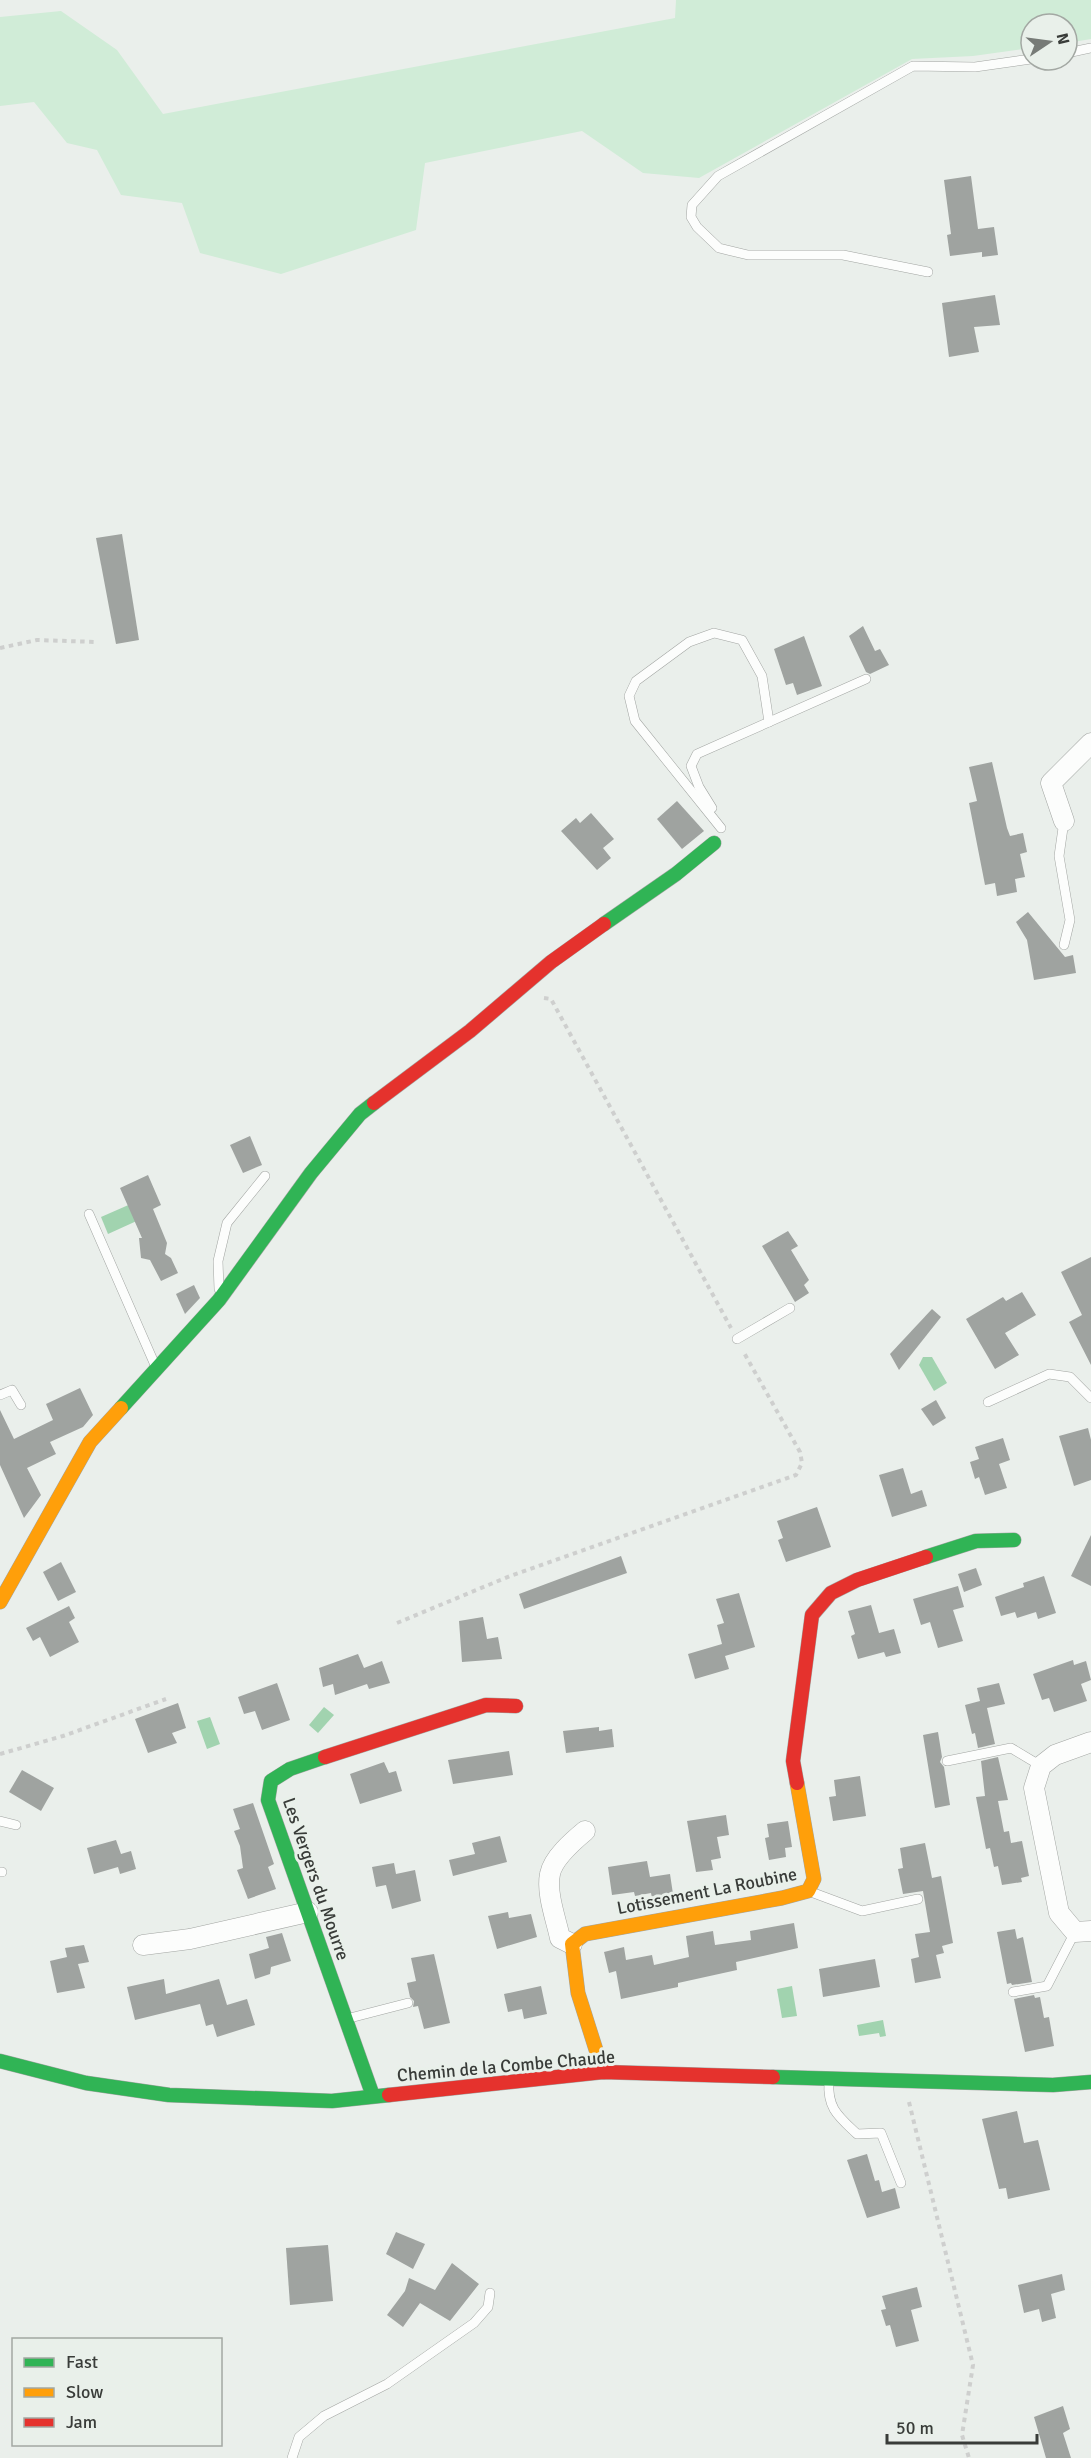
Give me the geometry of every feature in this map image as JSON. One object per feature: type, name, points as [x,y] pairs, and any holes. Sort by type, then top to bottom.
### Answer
[{"type":"street","points":[[1064,821],[1051,783],[1091,743]]},
{"type":"street","points":[[0,1602],[90,1442],[158,1370],[219,1300],[311,1173],[360,1114],[470,1031],[551,962],[676,874],[714,843]]},
{"type":"street","name":"Lotissement La Roubine","points":[[572,1944],[585,1934],[782,1898],[808,1891],[814,1879],[793,1761],[812,1615],[831,1593],[857,1580],[976,1541],[1014,1540]]},
{"type":"street","name":"Les Vergers du Mourre","points":[[373,2096],[268,1800],[271,1781],[290,1769],[486,1705],[516,1706]]},
{"type":"street","points":[[1083,1932],[1059,1913],[1034,1788],[1041,1766],[1055,1755],[1091,1742]]},
{"type":"street","points":[[585,1831],[567,1846],[550,1872],[550,1888],[560,1938],[572,1944],[574,1972],[603,2072]]},
{"type":"street","points":[[143,1945],[190,1939],[308,1912]]},
{"type":"street","name":"Chemin de la Combe Chaude","points":[[0,2061],[86,2083],[169,2096],[332,2101],[603,2072],[1053,2085],[1091,2082]]},
{"type":"lane","points":[[928,272],[843,255],[748,255],[718,248],[697,227],[691,217],[693,205],[718,176],[913,66],[975,67],[1019,61]]},
{"type":"lane","points":[[721,828],[635,721],[629,696],[636,681],[689,642],[714,633],[742,640],[762,676],[769,722]]},
{"type":"lane","points":[[714,843],[721,828],[717,815],[699,787],[692,766],[697,754],[866,679]]},
{"type":"lane","points":[[1064,821],[1059,856],[1070,920],[1064,945]]},
{"type":"lane","points":[[219,1300],[219,1261],[227,1223],[266,1176]]},
{"type":"lane","points":[[89,1214],[158,1370]]},
{"type":"lane","points":[[737,1339],[790,1308]]},
{"type":"lane","points":[[988,1402],[1049,1374],[1070,1377],[1091,1398]]},
{"type":"lane","points":[[0,1395],[12,1390],[21,1405]]},
{"type":"lane","points":[[947,1761],[1011,1748],[1041,1766]]},
{"type":"lane","points":[[0,1821],[16,1825]]},
{"type":"lane","points":[[808,1891],[862,1911],[918,1899]]},
{"type":"lane","points":[[1013,1992],[1047,1986],[1083,1932]]},
{"type":"lane","points":[[345,2020],[408,2003]]},
{"type":"lane","points":[[830,2078],[828,2096],[836,2115],[857,2134],[881,2133],[900,2183]]},
{"type":"lane","points":[[292,2458],[299,2437],[324,2416],[387,2384],[474,2323],[488,2307],[490,2292]]},
{"type":"path","points":[[0,648],[37,640],[96,642]]},
{"type":"path","points":[[397,1623],[510,1576],[796,1474],[801,1463],[800,1452],[551,999],[539,997]]},
{"type":"path","points":[[0,1754],[63,1736],[166,1699]]},
{"type":"path","points":[[904,2081],[973,2365],[962,2435],[969,2458]]},
{"type":"shaded area","points":[[676,0],[1091,0],[1091,39],[1079,41],[1079,12],[1019,12],[1019,50],[973,56],[912,59],[699,178],[643,173],[582,131],[425,163],[416,230],[281,274],[200,253],[182,203],[121,195],[97,150],[67,143],[34,102],[0,106],[0,17],[61,11],[117,50],[163,114],[675,18]]},
{"type":"shaded area","points":[[133,1203],[141,1219],[108,1234],[101,1217]]},
{"type":"shaded area","points":[[923,1357],[932,1357],[947,1383],[934,1391],[919,1365]]},
{"type":"shaded area","points":[[324,1707],[334,1715],[318,1733],[309,1725]]},
{"type":"shaded area","points":[[210,1717],[220,1744],[207,1749],[197,1721]]},
{"type":"shaded area","points":[[792,1986],[797,2016],[782,2018],[777,1989]]},
{"type":"shaded area","points":[[883,2020],[886,2036],[880,2037],[879,2033],[859,2036],[857,2025]]},
{"type":"building","points":[[971,176],[978,229],[994,227],[998,255],[982,257],[982,252],[950,256],[947,235],[951,234],[944,180]]},
{"type":"building","points":[[995,295],[1000,325],[974,327],[979,352],[949,357],[942,303]]},
{"type":"building","points":[[122,534],[139,640],[116,644],[96,538]]},
{"type":"building","points":[[863,626],[875,651],[880,649],[889,665],[870,674],[866,672],[849,636]]},
{"type":"building","points":[[804,636],[822,686],[797,695],[793,683],[786,685],[774,649]]},
{"type":"building","points":[[992,762],[1010,836],[1023,833],[1027,852],[1020,854],[1025,877],[1015,879],[1017,892],[997,896],[995,883],[985,885],[969,803],[977,801],[969,767]]},
{"type":"building","points":[[677,801],[704,831],[682,849],[657,819]]},
{"type":"building","points":[[591,813],[614,839],[603,848],[611,858],[597,870],[561,831],[576,818],[580,823]]},
{"type":"building","points":[[1028,912],[1065,957],[1073,955],[1076,973],[1034,980],[1027,940],[1016,922]]},
{"type":"building","points":[[250,1136],[262,1165],[243,1173],[230,1145]]},
{"type":"building","points":[[148,1175],[161,1205],[153,1209],[167,1243],[165,1254],[171,1258],[178,1273],[161,1281],[150,1260],[141,1258],[139,1238],[142,1238],[120,1188]]},
{"type":"building","points":[[788,1231],[798,1246],[791,1250],[809,1280],[804,1285],[809,1293],[795,1302],[762,1246]]},
{"type":"building","points":[[1091,1257],[1091,1365],[1069,1322],[1082,1315],[1061,1272]]},
{"type":"building","points":[[194,1285],[200,1298],[185,1314],[176,1294]]},
{"type":"building","points":[[1022,1292],[1036,1315],[1005,1333],[1019,1355],[995,1369],[966,1319],[1003,1297],[1006,1301]]},
{"type":"building","points":[[932,1309],[941,1317],[899,1370],[890,1354]]},
{"type":"building","points":[[80,1388],[93,1415],[83,1427],[50,1442],[56,1454],[27,1468],[41,1495],[24,1518],[0,1465],[0,1410],[14,1439],[53,1420],[46,1404]]},
{"type":"building","points":[[936,1400],[946,1418],[933,1426],[921,1409]]},
{"type":"building","points":[[1088,1428],[1091,1440],[1091,1480],[1074,1486],[1059,1436]]},
{"type":"building","points":[[1003,1438],[1010,1460],[999,1464],[1007,1488],[985,1495],[979,1477],[975,1479],[970,1462],[979,1459],[975,1447]]},
{"type":"building","points":[[903,1468],[911,1494],[922,1490],[927,1506],[892,1517],[879,1475]]},
{"type":"building","points":[[817,1507],[831,1547],[786,1562],[778,1540],[783,1538],[777,1521]]},
{"type":"building","points":[[1091,1535],[1091,1586],[1071,1576]]},
{"type":"building","points":[[621,1556],[627,1573],[524,1609],[519,1594]]},
{"type":"building","points":[[61,1562],[76,1592],[58,1601],[43,1572]]},
{"type":"building","points":[[976,1568],[982,1585],[964,1592],[958,1574]]},
{"type":"building","points":[[1044,1576],[1056,1613],[1038,1619],[1036,1612],[1017,1618],[1015,1612],[1001,1616],[995,1597],[1024,1587],[1023,1583]]},
{"type":"building","points":[[958,1586],[964,1607],[953,1610],[963,1641],[938,1648],[930,1622],[921,1625],[913,1599]]},
{"type":"building","points":[[739,1593],[755,1647],[725,1656],[729,1669],[695,1679],[688,1654],[722,1644],[717,1625],[724,1623],[716,1599]]},
{"type":"building","points":[[871,1605],[879,1633],[894,1629],[901,1653],[886,1657],[884,1652],[858,1659],[851,1636],[855,1634],[848,1611]]},
{"type":"building","points":[[69,1606],[75,1618],[69,1622],[79,1642],[50,1657],[40,1637],[33,1641],[26,1628]]},
{"type":"building","points":[[483,1617],[487,1639],[498,1637],[502,1659],[462,1662],[459,1621]]},
{"type":"building","points":[[358,1654],[364,1668],[382,1661],[390,1683],[369,1689],[367,1684],[335,1695],[333,1684],[323,1687],[319,1668]]},
{"type":"building","points":[[1073,1660],[1074,1665],[1086,1661],[1091,1680],[1081,1684],[1087,1701],[1054,1712],[1049,1698],[1042,1700],[1033,1674]]},
{"type":"building","points":[[277,1683],[290,1720],[262,1730],[255,1711],[244,1714],[238,1697]]},
{"type":"building","points":[[999,1683],[1005,1704],[987,1708],[995,1744],[978,1748],[965,1705],[980,1701],[977,1688]]},
{"type":"building","points":[[178,1703],[186,1728],[172,1733],[177,1743],[148,1753],[135,1719]]},
{"type":"building","points":[[599,1727],[599,1731],[612,1729],[614,1747],[566,1753],[563,1731]]},
{"type":"building","points":[[938,1732],[942,1757],[940,1762],[944,1767],[950,1805],[935,1808],[923,1735]]},
{"type":"building","points":[[509,1751],[513,1775],[453,1784],[448,1760]]},
{"type":"building","points":[[998,1757],[1008,1800],[998,1801],[1004,1832],[1009,1831],[1011,1843],[1022,1841],[1029,1876],[1021,1878],[1022,1882],[1002,1885],[998,1866],[994,1867],[990,1848],[986,1849],[976,1797],[985,1796],[981,1761]]},
{"type":"building","points":[[384,1762],[389,1773],[396,1771],[402,1791],[360,1804],[350,1774]]},
{"type":"building","points":[[22,1770],[54,1788],[41,1811],[9,1792]]},
{"type":"building","points":[[860,1776],[866,1816],[833,1821],[829,1797],[836,1796],[834,1780]]},
{"type":"building","points":[[253,1803],[274,1864],[268,1867],[276,1889],[248,1899],[237,1870],[243,1868],[240,1846],[234,1831],[240,1829],[233,1809]]},
{"type":"building","points":[[726,1815],[729,1835],[717,1837],[721,1858],[711,1860],[713,1870],[696,1872],[687,1821]]},
{"type":"building","points":[[788,1821],[792,1847],[785,1848],[786,1857],[769,1860],[765,1838],[769,1837],[767,1824]]},
{"type":"building","points":[[500,1836],[507,1862],[453,1876],[449,1860],[475,1854],[472,1843]]},
{"type":"building","points":[[116,1840],[121,1854],[131,1851],[136,1869],[120,1874],[118,1867],[94,1874],[87,1848]]},
{"type":"building","points":[[925,1843],[932,1878],[941,1876],[953,1943],[942,1946],[944,1953],[936,1955],[941,1978],[915,1983],[911,1959],[919,1957],[915,1934],[930,1932],[923,1891],[903,1894],[898,1869],[903,1868],[900,1848]]},
{"type":"building","points":[[647,1861],[650,1877],[670,1874],[673,1894],[652,1898],[651,1893],[635,1896],[634,1892],[612,1895],[608,1867]]},
{"type":"building","points":[[394,1863],[396,1874],[415,1870],[421,1901],[392,1909],[386,1885],[376,1887],[372,1867]]},
{"type":"building","points":[[508,1912],[509,1918],[531,1914],[537,1937],[497,1949],[488,1916]]},
{"type":"building","points":[[794,1923],[798,1948],[736,1962],[737,1970],[678,1983],[678,1987],[621,1999],[616,1971],[609,1973],[604,1952],[624,1947],[626,1960],[652,1955],[654,1965],[689,1957],[686,1936],[713,1931],[715,1945],[751,1940],[750,1931]]},
{"type":"building","points":[[1015,1929],[1017,1939],[1023,1937],[1032,1982],[1012,1985],[1007,1984],[997,1932]]},
{"type":"building","points":[[282,1933],[291,1961],[271,1967],[270,1974],[255,1979],[249,1954],[269,1948],[266,1937]]},
{"type":"building","points":[[84,1945],[89,1962],[78,1964],[85,1988],[57,1993],[50,1961],[67,1957],[65,1948]]},
{"type":"building","points":[[434,1954],[450,2023],[424,2029],[418,2006],[413,2007],[414,2001],[410,1997],[407,1983],[416,1981],[411,1958]]},
{"type":"building","points":[[875,1959],[880,1987],[823,1997],[819,1969]]},
{"type":"building","points":[[164,1979],[166,1994],[219,1979],[227,2005],[247,1999],[255,2025],[217,2037],[213,2024],[206,2026],[200,2004],[135,2020],[127,1987]]},
{"type":"building","points":[[541,1986],[547,2014],[524,2019],[522,2009],[508,2012],[504,1994]]},
{"type":"building","points":[[1034,1995],[1035,1998],[1040,1997],[1044,2018],[1049,2017],[1054,2046],[1025,2052],[1014,1999]]},
{"type":"building","points":[[1017,2111],[1024,2143],[1038,2140],[1050,2190],[1008,2199],[1006,2188],[999,2189],[982,2119]]},
{"type":"building","points":[[867,2154],[875,2181],[879,2180],[882,2192],[895,2188],[900,2208],[867,2218],[847,2160]]},
{"type":"building","points":[[396,2232],[425,2244],[413,2269],[386,2254]]},
{"type":"building","points":[[328,2245],[333,2301],[290,2305],[286,2248]]},
{"type":"building","points":[[452,2263],[479,2284],[450,2321],[420,2303],[403,2327],[387,2315],[405,2291],[409,2278],[435,2290]]},
{"type":"building","points":[[1062,2274],[1065,2290],[1051,2294],[1056,2318],[1042,2322],[1039,2309],[1024,2313],[1018,2285]]},
{"type":"building","points":[[917,2287],[922,2307],[911,2310],[919,2341],[896,2347],[890,2325],[886,2326],[881,2310],[886,2309],[882,2296]]},
{"type":"building","points":[[1063,2406],[1070,2429],[1063,2433],[1071,2458],[1046,2458],[1034,2417]]},
{"type":"traffic: fast","points":[[604,924],[676,874],[714,843]]},
{"type":"traffic: fast","points":[[121,1408],[219,1300],[311,1173],[360,1114],[374,1103]]},
{"type":"traffic: fast","points":[[926,1557],[976,1541],[1014,1540]]},
{"type":"traffic: fast","points":[[325,1757],[290,1769],[271,1781],[268,1800],[373,2096]]},
{"type":"traffic: fast","points":[[0,2061],[86,2083],[169,2095],[332,2101],[389,2095]]},
{"type":"traffic: fast","points":[[773,2077],[1053,2085],[1091,2082]]},
{"type":"traffic: slow","points":[[0,1602],[90,1442],[121,1408]]},
{"type":"traffic: slow","points":[[603,2072],[578,1993],[572,1944],[585,1934],[782,1898],[808,1891],[814,1879],[797,1783]]},
{"type":"traffic: jam","points":[[374,1103],[470,1031],[551,962],[604,924]]},
{"type":"traffic: jam","points":[[797,1783],[793,1761],[812,1615],[831,1593],[857,1580],[926,1557]]},
{"type":"traffic: jam","points":[[325,1757],[486,1705],[516,1706]]},
{"type":"traffic: jam","points":[[389,2095],[603,2072],[773,2077]]}]
